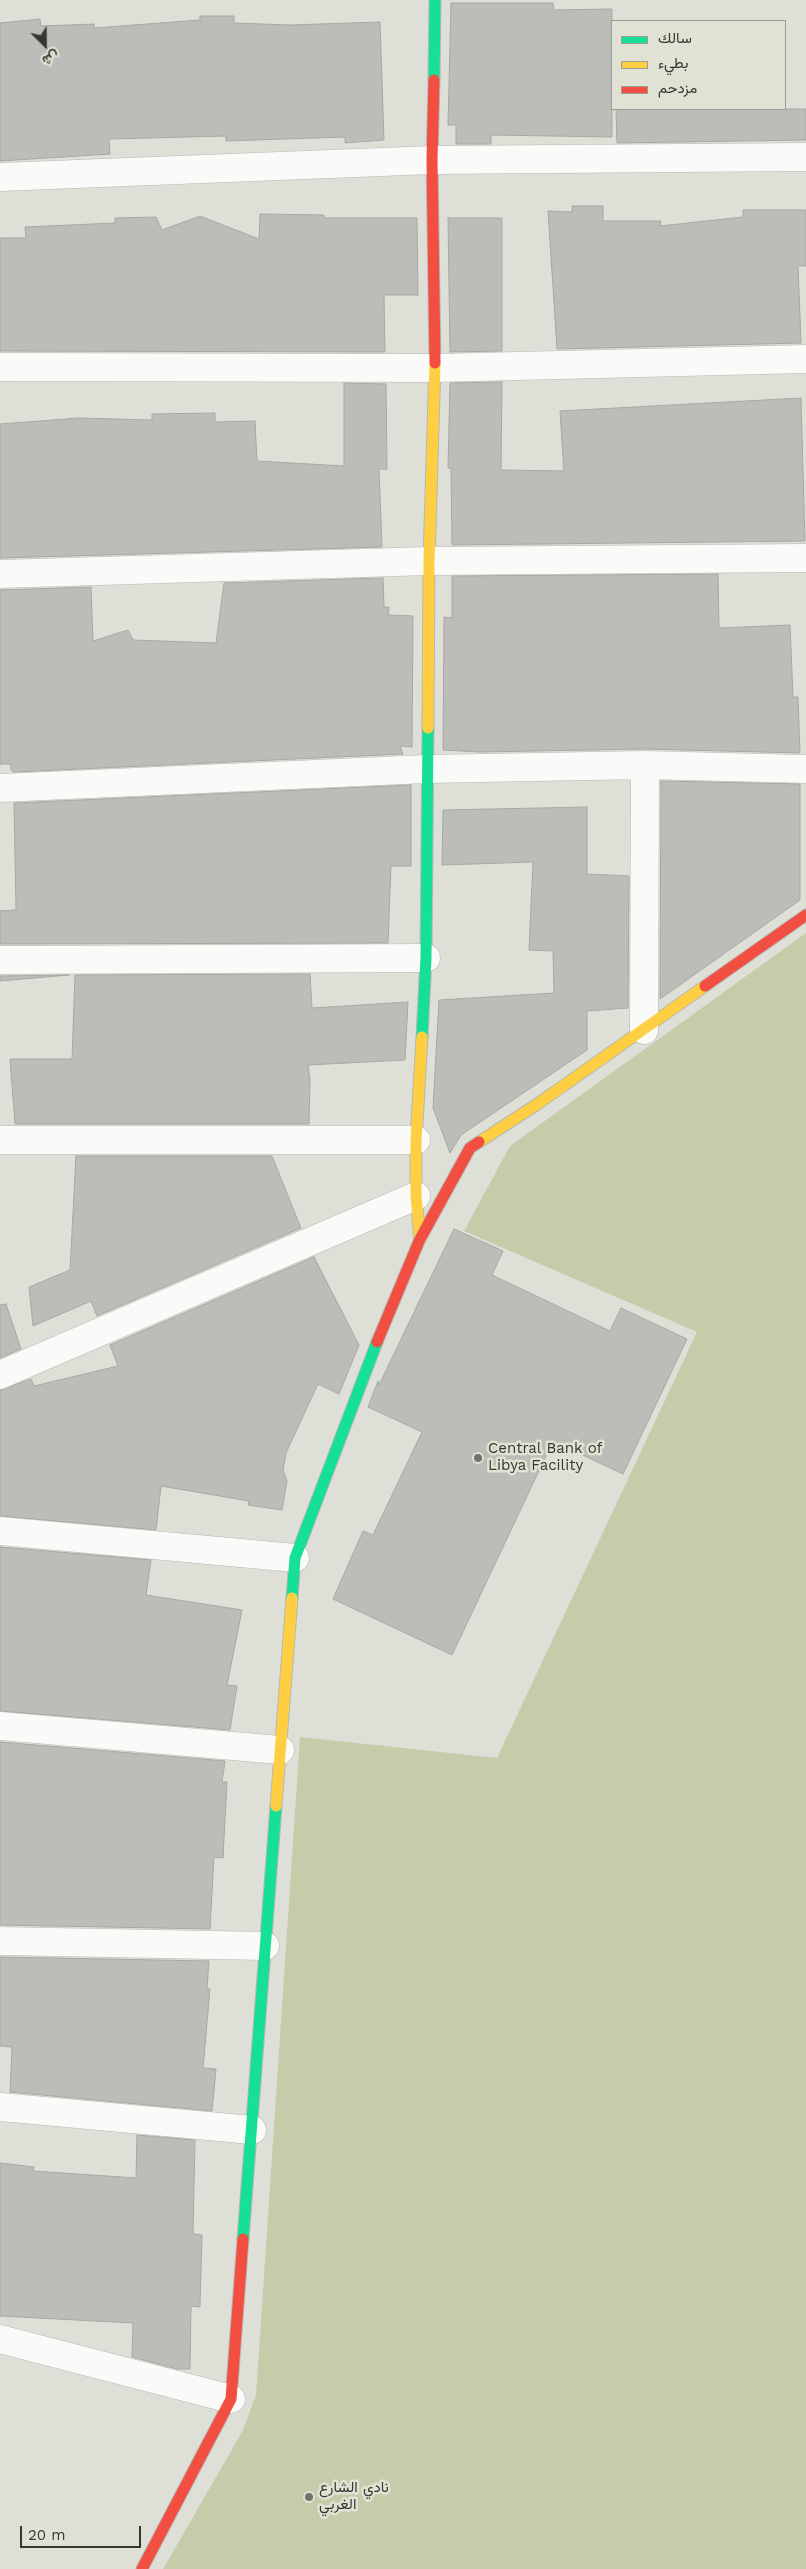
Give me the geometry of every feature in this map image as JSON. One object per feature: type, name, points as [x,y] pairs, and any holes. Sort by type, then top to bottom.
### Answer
[{"type":"street","points":[[420,1239],[416,1196],[416,1140],[426,958],[426,769],[435,368],[432,160],[435,0]]},
{"type":"street","points":[[0,177],[432,160],[806,157]]},
{"type":"street","points":[[0,367],[435,368],[806,359]]},
{"type":"street","points":[[0,574],[430,561],[806,558]]},
{"type":"street","points":[[644,1030],[645,765]]},
{"type":"street","points":[[0,788],[426,769],[645,765],[806,769]]},
{"type":"street","points":[[142,2569],[231,2399],[295,1558],[358,1388],[420,1239],[470,1148],[536,1106],[806,915]]},
{"type":"street","points":[[0,960],[426,958]]},
{"type":"street","points":[[0,1140],[416,1140]]},
{"type":"street","points":[[0,1374],[416,1196]]},
{"type":"street","points":[[0,1531],[295,1558]]},
{"type":"street","points":[[0,1726],[280,1750]]},
{"type":"street","points":[[0,1941],[265,1946]]},
{"type":"street","points":[[0,2106],[252,2130]]},
{"type":"street","points":[[0,2338],[231,2399]]},
{"type":"green space","points":[[806,933],[806,2569],[163,2569],[242,2432],[256,2395],[300,1737],[497,1758],[697,1332],[464,1231],[510,1146]]},
{"type":"building","points":[[451,3],[553,3],[554,10],[612,9],[612,137],[491,135],[491,144],[456,144],[456,125],[448,125]]},
{"type":"building","points":[[200,16],[234,16],[234,23],[290,25],[380,22],[384,140],[345,143],[345,137],[226,141],[226,136],[109,139],[110,154],[0,161],[0,23],[40,19],[41,26],[94,24],[94,28],[200,20]]},
{"type":"building","points":[[806,109],[806,140],[617,143],[616,110]]},
{"type":"building","points":[[572,206],[603,206],[603,221],[661,221],[660,226],[743,217],[743,210],[806,210],[806,266],[798,266],[801,343],[557,349],[548,211],[572,212]]},
{"type":"building","points":[[260,214],[324,215],[324,218],[417,218],[418,295],[384,295],[385,352],[0,351],[0,238],[26,238],[25,227],[115,223],[115,218],[156,217],[162,230],[200,216],[259,239]]},
{"type":"building","points":[[448,218],[502,218],[502,351],[450,352]]},
{"type":"building","points":[[502,382],[501,470],[564,471],[560,411],[801,398],[805,541],[452,545],[451,468],[448,468],[450,383]]},
{"type":"building","points":[[344,383],[386,384],[387,469],[379,469],[382,547],[0,558],[0,424],[79,418],[152,420],[152,414],[215,413],[215,422],[255,421],[257,461],[344,466]]},
{"type":"building","points":[[718,574],[719,628],[790,625],[793,697],[798,697],[800,753],[645,749],[481,752],[443,750],[444,617],[452,618],[452,576]]},
{"type":"building","points":[[383,578],[384,607],[389,607],[388,615],[413,616],[412,747],[400,746],[403,754],[14,772],[11,770],[11,764],[0,764],[0,590],[91,587],[93,641],[128,630],[133,640],[216,643],[224,583]]},
{"type":"building","points":[[661,781],[800,784],[800,900],[660,999]]},
{"type":"building","points":[[411,785],[411,866],[391,866],[388,943],[0,944],[0,911],[16,910],[14,803]]},
{"type":"building","points":[[587,807],[587,874],[629,876],[628,1008],[587,1011],[587,1050],[461,1135],[450,1153],[433,1108],[439,1000],[554,993],[553,951],[529,950],[533,862],[442,865],[443,810]]},
{"type":"building","points":[[310,974],[312,1008],[408,1002],[405,1060],[308,1065],[310,1080],[309,1124],[15,1124],[10,1059],[72,1059],[75,975]]},
{"type":"building","points":[[69,975],[0,981],[0,976]]},
{"type":"building","points":[[76,1156],[272,1156],[301,1228],[97,1316],[91,1301],[33,1326],[29,1287],[70,1270]]},
{"type":"building","name":"Central Bank of Libya Facility","points":[[454,1229],[503,1251],[492,1275],[610,1331],[621,1308],[687,1339],[623,1474],[553,1441],[452,1655],[333,1599],[363,1531],[373,1535],[422,1432],[368,1407],[378,1381],[379,1385]]},
{"type":"building","points":[[314,1257],[359,1345],[339,1394],[318,1384],[286,1453],[283,1470],[287,1481],[282,1510],[248,1505],[249,1501],[161,1486],[156,1530],[0,1516],[0,1390],[31,1379],[34,1386],[118,1366],[110,1345]]},
{"type":"building","points":[[6,1304],[21,1349],[0,1358],[0,1305]]},
{"type":"building","points":[[0,1547],[151,1560],[146,1595],[242,1610],[227,1685],[237,1686],[230,1730],[0,1711]]},
{"type":"building","points":[[0,1742],[225,1761],[222,1782],[227,1782],[223,1858],[214,1857],[210,1929],[0,1925]]},
{"type":"building","points":[[0,1957],[209,1961],[207,1989],[210,1989],[203,2068],[216,2069],[212,2111],[10,2092],[12,2047],[0,2046]]},
{"type":"building","points":[[137,2135],[195,2140],[193,2234],[202,2235],[200,2307],[191,2306],[190,2369],[177,2369],[132,2357],[133,2323],[0,2316],[0,2163],[34,2167],[33,2171],[136,2178]]},
{"type":"traffic: fast","points":[[434,80],[435,0]]},
{"type":"traffic: fast","points":[[422,1037],[426,958],[428,728]]},
{"type":"traffic: fast","points":[[292,1598],[295,1558],[377,1342]]},
{"type":"traffic: fast","points":[[243,2239],[276,1806]]},
{"type":"traffic: slow","points":[[428,728],[429,561],[435,363]]},
{"type":"traffic: slow","points":[[479,1142],[536,1105],[705,986]]},
{"type":"traffic: slow","points":[[420,1239],[416,1196],[416,1140],[422,1037]]},
{"type":"traffic: slow","points":[[276,1806],[292,1598]]},
{"type":"traffic: jam","points":[[434,80],[432,160],[435,363]]},
{"type":"traffic: jam","points":[[705,986],[806,915]]},
{"type":"traffic: jam","points":[[377,1342],[420,1239],[470,1148],[479,1142]]},
{"type":"traffic: jam","points":[[142,2569],[231,2399],[243,2239]]},
{"type":"place","name":"Central Bank of Libya Facility","points":[[478,1458]]},
{"type":"place","name":"نادي الشارع الغربي","points":[[309,2497]]}]
